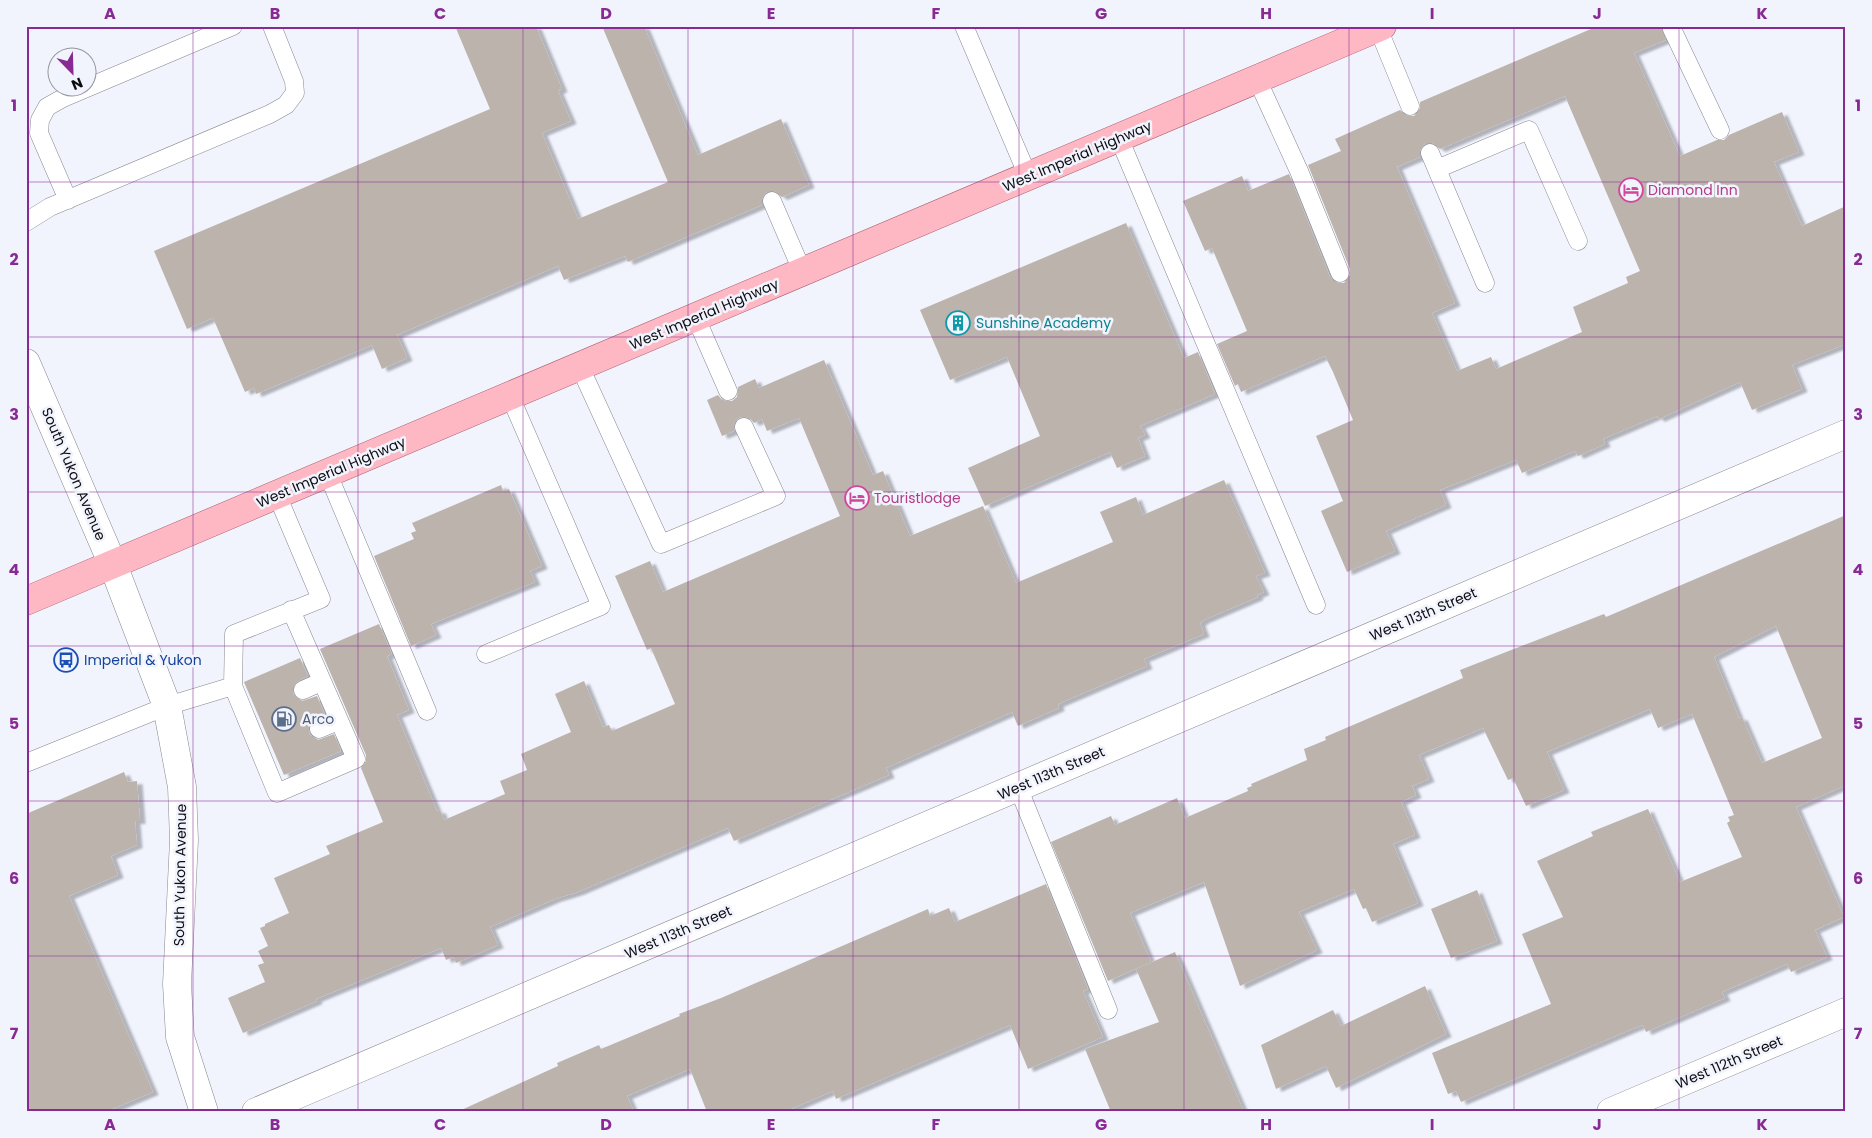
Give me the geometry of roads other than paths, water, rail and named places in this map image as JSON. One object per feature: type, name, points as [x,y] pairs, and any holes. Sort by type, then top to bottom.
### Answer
[{"type":"main road","name":"West Imperial Highway","points":[[26,601],[1380,27]]},
{"type":"street","name":"South Yukon Avenue","points":[[26,363],[113,565],[167,706],[182,787],[184,840],[177,984],[180,1037],[204,1112]]},
{"type":"street","name":"West 113th Street","points":[[256,1112],[1846,434]]},
{"type":"street","name":"West 112th Street","points":[[1612,1112],[1846,1012]]},
{"type":"lane","points":[[68,200],[39,133],[40,120],[47,108],[62,98],[233,26]]},
{"type":"lane","points":[[26,222],[68,200],[270,114],[286,105],[295,93],[294,81],[272,26]]},
{"type":"lane","points":[[964,26],[1028,176]]},
{"type":"lane","points":[[1380,27],[1410,106]]},
{"type":"lane","points":[[1672,29],[1720,130]]},
{"type":"lane","points":[[1258,79],[1299,171],[1340,273]]},
{"type":"lane","points":[[1485,282],[1433,161],[1529,130],[1578,241]]},
{"type":"lane","points":[[1119,138],[1316,605]]},
{"type":"lane","points":[[772,201],[803,272]]},
{"type":"lane","points":[[696,318],[728,391]]},
{"type":"lane","points":[[580,367],[660,544],[776,496],[744,427]]},
{"type":"lane","points":[[486,654],[601,606],[510,396]]},
{"type":"lane","points":[[328,474],[427,711]]},
{"type":"lane","points":[[277,495],[321,599],[291,610],[234,634],[233,686],[250,712],[266,750],[277,793],[356,759],[291,610]]},
{"type":"lane","points":[[303,690],[321,682]]},
{"type":"lane","points":[[26,763],[167,706],[233,686]]},
{"type":"lane","points":[[319,729],[338,721]]},
{"type":"lane","points":[[1018,787],[1108,1010]]},
{"type":"place","name":"Diamond Inn","points":[[1631,190]]},
{"type":"place","name":"Sunshine Academy","points":[[958,323]]},
{"type":"place","name":"Touristlodge","points":[[857,498]]},
{"type":"place","name":"Imperial & Yukon","points":[[66,660]]},
{"type":"place","name":"Arco","points":[[284,719]]}]
